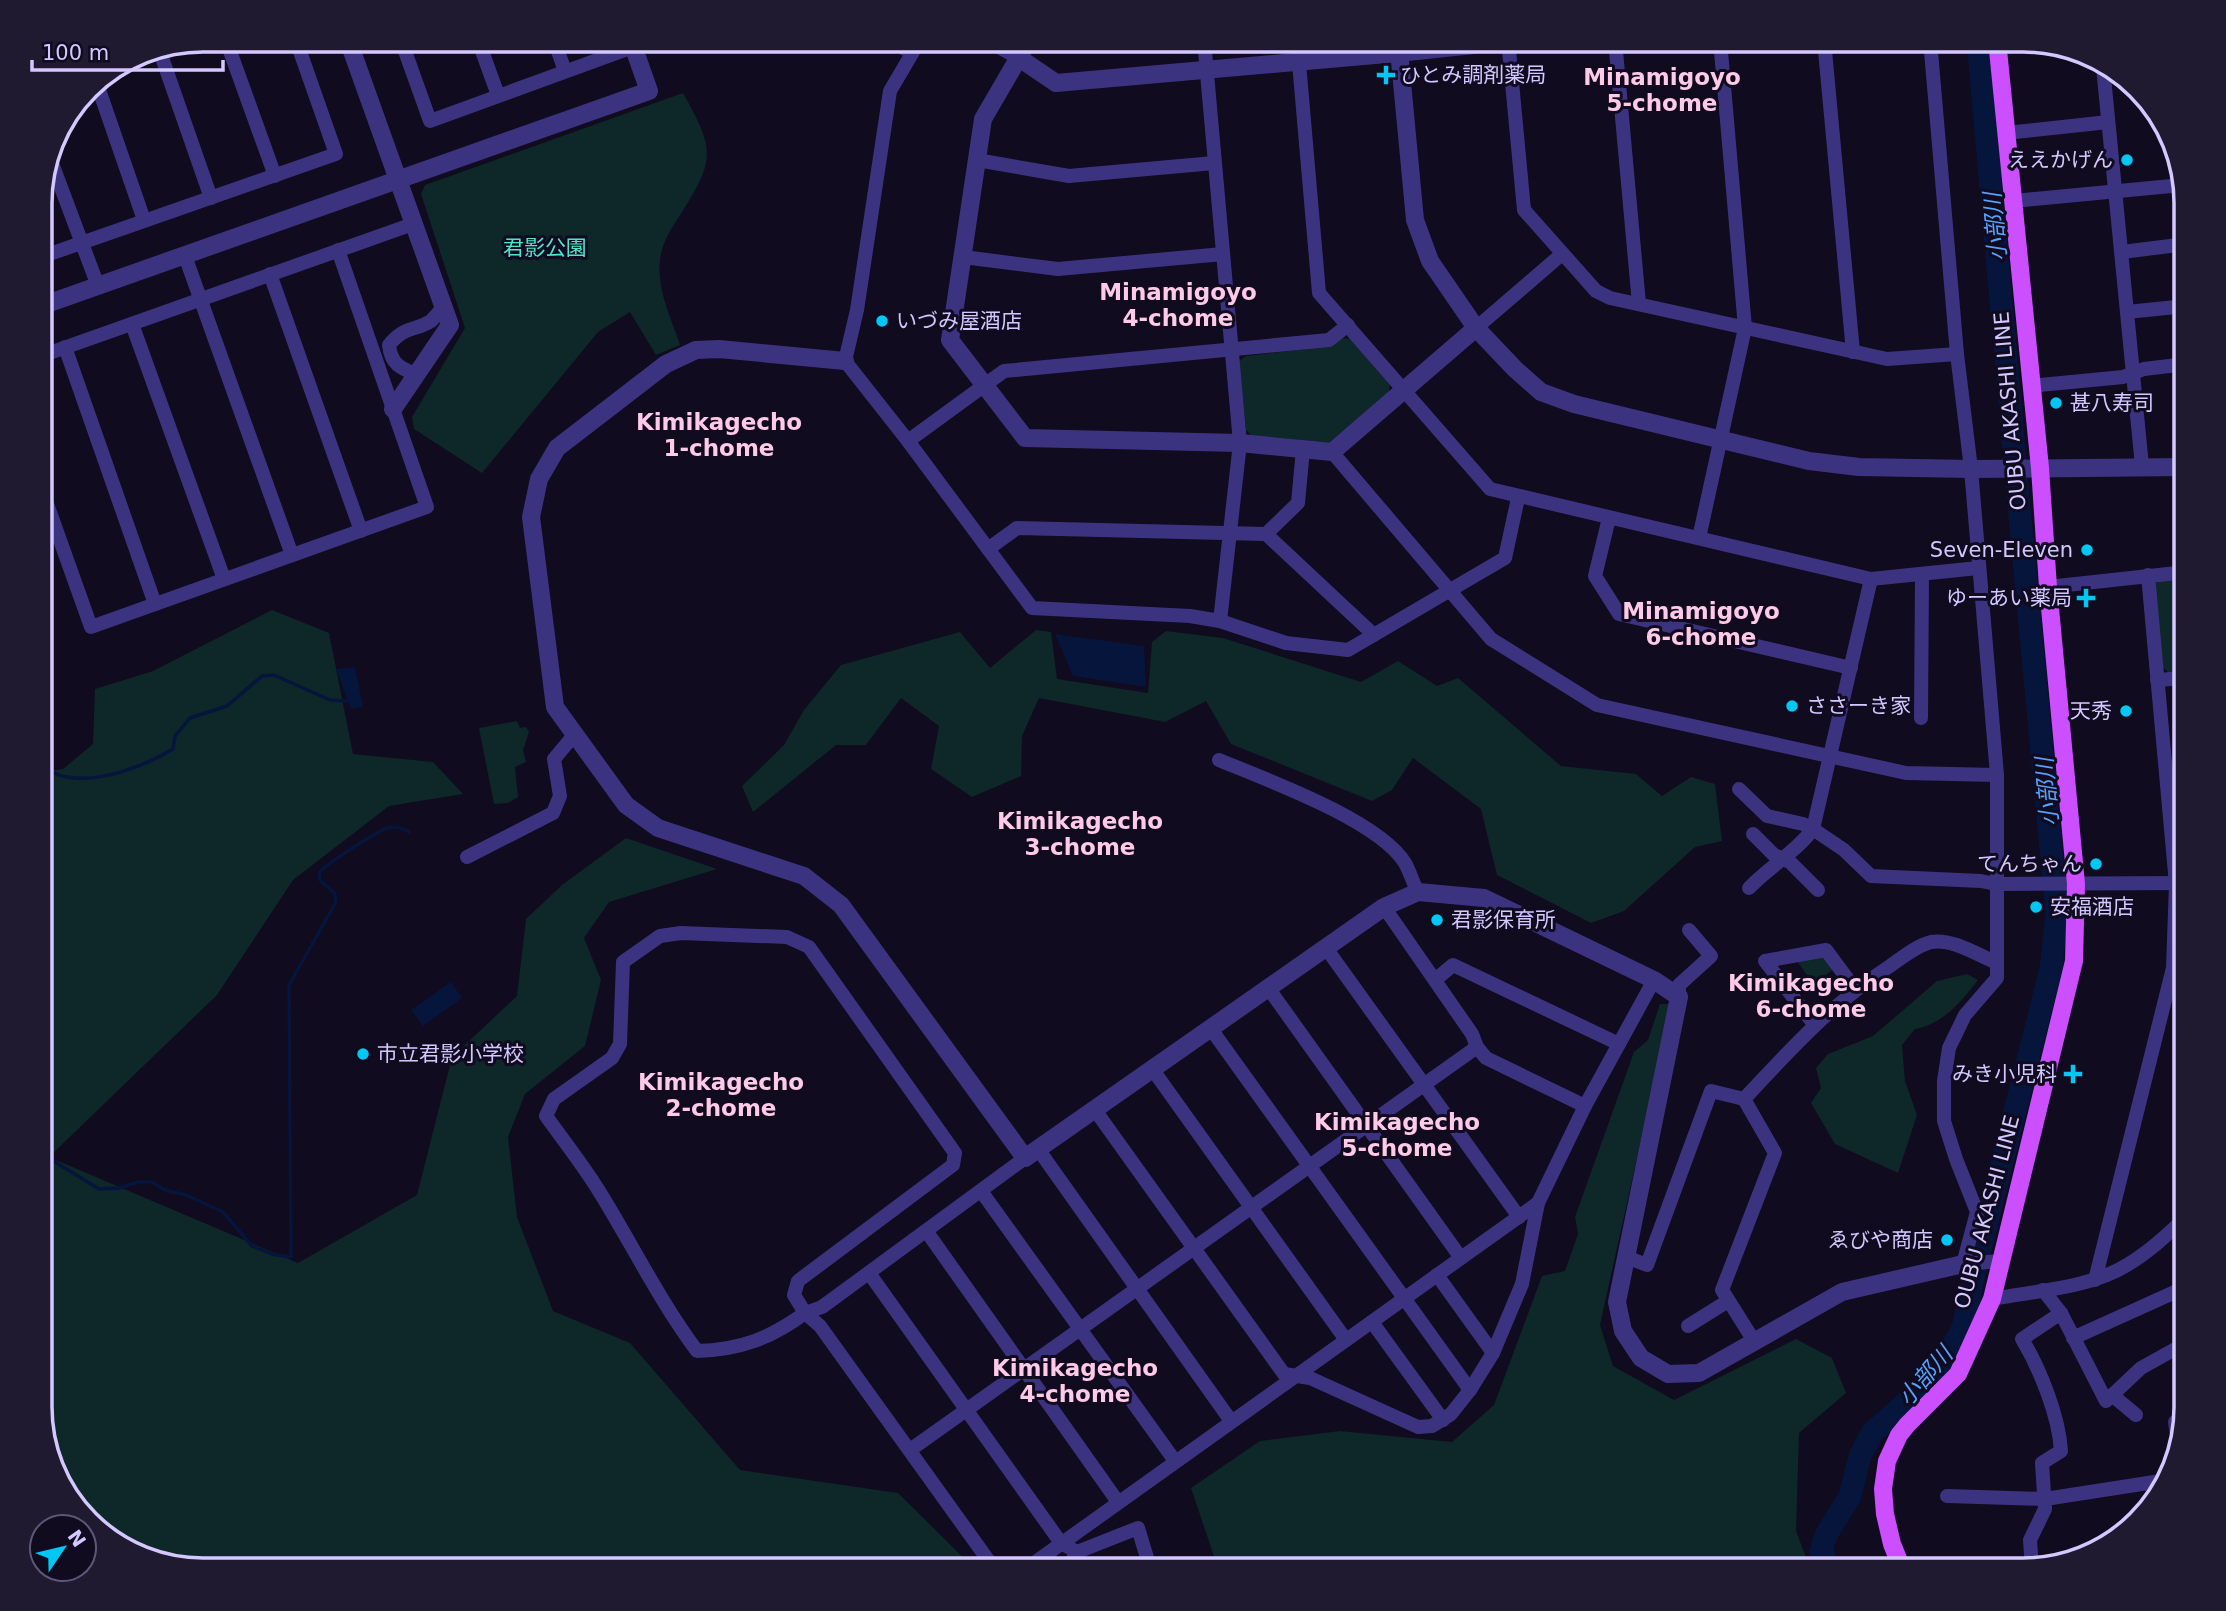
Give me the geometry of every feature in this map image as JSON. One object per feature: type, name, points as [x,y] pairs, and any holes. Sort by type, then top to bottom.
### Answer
[{"type":"main road","name":"OUBU AKASHI LINE","points":[[1898,1558],[1885,1514],[1884,1475],[1887,1461],[1899,1435],[1907,1425],[1958,1374],[1992,1299],[1994,1262],[2074,961],[2048,587],[2032,468],[2030,386],[1998,52]]},
{"type":"street","points":[[1206,52],[1240,443],[1220,621]]},
{"type":"street","points":[[1298,52],[1319,293],[1490,489],[1518,498],[1871,579],[1978,568]]},
{"type":"street","points":[[1009,53],[1056,83],[1208,71],[1360,52]]},
{"type":"street","points":[[1399,52],[1415,220],[1430,261],[1476,328],[1541,392],[1574,404],[1809,461],[1859,467],[1971,470],[2174,467]]},
{"type":"street","points":[[1514,52],[1524,210],[1596,291],[1610,298],[1887,359],[1957,354]]},
{"type":"street","points":[[1616,52],[1639,304]]},
{"type":"street","points":[[1699,538],[1745,328],[1721,52]]},
{"type":"street","points":[[1825,52],[1853,352]]},
{"type":"street","points":[[1931,52],[1997,775],[1997,978],[1965,1015],[1949,1048],[1944,1081],[1944,1121],[1977,1212],[1964,1264]]},
{"type":"street","points":[[231,53],[275,176]]},
{"type":"street","points":[[53,253],[336,154],[301,53]]},
{"type":"street","points":[[353,53],[450,324],[393,409]]},
{"type":"street","points":[[406,53],[430,121],[610,53]]},
{"type":"street","points":[[483,53],[498,95]]},
{"type":"street","points":[[559,53],[565,71]]},
{"type":"street","points":[[53,302],[649,91],[635,53]]},
{"type":"street","points":[[845,362],[857,310],[890,91],[913,53]]},
{"type":"street","points":[[1022,53],[983,119],[950,340],[1025,438],[1240,443],[1332,452],[1491,639],[1597,705],[1906,773],[1997,775]]},
{"type":"street","points":[[162,58],[211,198]]},
{"type":"street","points":[[2104,77],[2142,466]]},
{"type":"street","points":[[100,94],[144,220]]},
{"type":"street","points":[[2006,133],[2108,122]]},
{"type":"street","points":[[977,160],[1069,176],[1214,163]]},
{"type":"street","points":[[56,174],[98,286]]},
{"type":"street","points":[[2013,201],[2172,186]]},
{"type":"street","points":[[53,352],[413,224]]},
{"type":"street","points":[[2122,252],[2174,246]]},
{"type":"street","points":[[53,525],[91,627],[428,507],[338,250]]},
{"type":"street","points":[[963,257],[1058,269],[1223,254]]},
{"type":"street","points":[[1332,452],[1562,254]]},
{"type":"street","points":[[185,256],[292,555]]},
{"type":"street","points":[[270,274],[360,531]]},
{"type":"street","points":[[417,374],[399,368],[390,357],[389,345],[408,328],[430,321],[443,307]]},
{"type":"street","points":[[2127,312],[2174,307]]},
{"type":"street","points":[[132,324],[225,579]]},
{"type":"street","points":[[908,441],[1004,371],[1329,340],[1348,326]]},
{"type":"street","points":[[65,347],[155,604]]},
{"type":"street","points":[[1231,1421],[1137,1287],[841,905],[804,876],[658,828],[626,805],[555,707],[531,517],[539,479],[556,448],[666,364],[696,350],[719,349],[845,362],[908,441],[1032,608],[1190,616],[1220,621],[1286,643],[1348,650],[1505,558],[1518,498]]},
{"type":"street","points":[[2030,386],[2123,376],[2144,369],[2174,365]]},
{"type":"street","points":[[1266,534],[1298,503],[1303,449]]},
{"type":"street","points":[[1609,518],[1595,576],[1619,614],[1851,668]]},
{"type":"street","points":[[988,549],[1017,528],[1266,534],[1374,635]]},
{"type":"street","points":[[2048,587],[2174,573]]},
{"type":"street","points":[[1922,574],[1922,718]]},
{"type":"street","points":[[2148,575],[2174,824]]},
{"type":"street","points":[[1749,888],[1814,830],[1871,579]]},
{"type":"street","points":[[2157,680],[2174,679]]},
{"type":"street","points":[[467,857],[553,813],[560,796],[554,759],[575,734]]},
{"type":"street","points":[[1219,760],[1293,791],[1371,830],[1404,861],[1418,892]]},
{"type":"street","points":[[1739,789],[1767,816],[1803,824],[1814,830],[1844,850],[1871,876],[1996,884],[2174,883]]},
{"type":"street","points":[[1753,834],[1774,855],[1790,862],[1818,890]]},
{"type":"street","points":[[987,1558],[820,1326],[805,1313],[794,1294],[798,1281],[953,1165],[955,1153],[809,947],[787,937],[681,933],[660,936],[623,962],[620,1044],[612,1058],[554,1099],[547,1116],[598,1191],[648,1278],[697,1351],[749,1343],[780,1332],[805,1313],[821,1307],[1032,1153],[1384,906],[1418,892],[1485,898],[1654,981],[1679,997]]},
{"type":"street","points":[[1384,906],[1486,1058],[1585,1107]]},
{"type":"street","points":[[1689,930],[1711,956],[1679,985],[1679,997],[1617,1302],[1623,1331],[1641,1357],[1668,1374],[1699,1373],[1842,1292],[1964,1264],[1994,1262]]},
{"type":"street","points":[[1744,1099],[1814,1024],[1855,989],[1916,948],[1933,942],[1953,944],[1997,962]]},
{"type":"street","points":[[1326,948],[1519,1217]]},
{"type":"street","points":[[1814,1024],[1765,961],[1826,950],[1855,989]]},
{"type":"street","points":[[2095,1280],[2174,957]]},
{"type":"street","points":[[1435,979],[1453,965],[1619,1044]]},
{"type":"street","points":[[1095,1110],[1283,1374],[1310,1378],[1418,1427],[1432,1426],[1451,1414],[1493,1353],[1522,1284],[1538,1203],[1585,1107],[1654,981]]},
{"type":"street","points":[[1269,989],[1461,1258]]},
{"type":"street","points":[[1211,1029],[1470,1390]]},
{"type":"street","points":[[910,1450],[1477,1047]]},
{"type":"street","points":[[1153,1070],[1346,1340]]},
{"type":"street","points":[[1626,1258],[1647,1265],[1711,1091],[1744,1099],[1775,1153],[1721,1290],[1754,1342]]},
{"type":"street","points":[[981,1191],[1175,1461]]},
{"type":"street","points":[[1041,1558],[1538,1203]]},
{"type":"street","points":[[1992,1299],[2095,1280],[2126,1266],[2174,1228]]},
{"type":"street","points":[[927,1232],[1118,1502]]},
{"type":"street","points":[[869,1273],[1061,1543],[1077,1552]]},
{"type":"street","points":[[1437,1275],[1493,1353]]},
{"type":"street","points":[[2043,1290],[2061,1313],[2106,1401],[2141,1368],[2174,1350]]},
{"type":"street","points":[[2073,1339],[2174,1293]]},
{"type":"street","points":[[1688,1326],[1728,1301]]},
{"type":"street","points":[[2031,1558],[2030,1540],[2045,1509],[2042,1463],[2061,1451],[2060,1436],[2035,1360],[2022,1339],[2061,1313]]},
{"type":"street","points":[[1372,1322],[1443,1420]]},
{"type":"street","points":[[2112,1395],[2136,1415]]},
{"type":"street","points":[[1947,1496],[2045,1499],[2154,1482]]},
{"type":"street","points":[[1074,1558],[1077,1552],[1138,1528],[1147,1558]]},
{"type":"green space","name":"君影公園","points":[[683,93],[700,127],[707,152],[701,178],[663,245],[660,262],[661,286],[680,345],[656,355],[630,312],[598,332],[482,473],[414,429],[412,417],[465,328],[421,194],[425,185]]},
{"type":"green space","points":[[1341,338],[1354,339],[1390,383],[1389,392],[1327,444],[1252,436],[1246,430],[1239,361],[1246,356],[1331,346]]},
{"type":"green space","points":[[2174,578],[2172,676],[2162,666],[2155,584],[2160,579]]},
{"type":"green space","points":[[272,610],[329,633],[353,754],[433,762],[463,794],[389,806],[293,880],[217,995],[53,1153],[53,770],[63,769],[93,744],[95,689],[153,671]]},
{"type":"green space","points":[[1036,630],[1051,632],[1057,679],[1148,693],[1152,642],[1166,631],[1223,638],[1361,682],[1398,661],[1437,686],[1458,678],[1561,766],[1636,774],[1662,796],[1691,777],[1715,784],[1722,841],[1695,847],[1624,911],[1591,923],[1497,875],[1481,809],[1413,758],[1392,790],[1372,801],[1231,744],[1206,701],[1165,722],[1039,698],[1022,736],[1021,776],[972,797],[931,769],[939,726],[901,698],[866,745],[836,745],[753,812],[742,786],[784,745],[804,710],[841,665],[960,632],[990,668]]},
{"type":"green space","points":[[517,721],[520,728],[526,727],[529,732],[523,750],[526,762],[515,767],[518,797],[508,803],[494,804],[479,728]]},
{"type":"green space","points":[[626,838],[717,869],[609,902],[584,938],[601,980],[585,1046],[525,1094],[508,1137],[517,1217],[553,1311],[630,1343],[740,1470],[898,1493],[964,1558],[203,1558],[155,1551],[136,1543],[111,1527],[78,1492],[60,1456],[55,1437],[53,1159],[298,1263],[417,1195],[452,1057],[517,996],[526,919],[562,885]]},
{"type":"green space","points":[[1826,957],[1834,969],[1813,984],[1797,961]]},
{"type":"green space","points":[[1967,974],[1978,980],[1958,1004],[1943,1017],[1915,1029],[1902,1045],[1905,1081],[1917,1115],[1898,1173],[1835,1144],[1811,1103],[1821,1088],[1816,1068],[1828,1054],[1873,1036],[1937,981]]},
{"type":"green space","points":[[1660,1004],[1671,1004],[1600,1325],[1613,1366],[1674,1400],[1796,1339],[1832,1358],[1846,1393],[1799,1433],[1796,1531],[1806,1558],[1215,1558],[1191,1488],[1260,1441],[1340,1431],[1452,1442],[1494,1405],[1542,1276],[1565,1271],[1578,1234],[1575,1217],[1634,1052],[1648,1040]]},
{"type":"water","points":[[1055,634],[1144,646],[1146,687],[1073,676]]},
{"type":"water","points":[[355,667],[363,707],[351,709],[336,669]]},
{"type":"water","points":[[451,982],[462,998],[423,1026],[411,1010]]},
{"type":"waterway","name":"小部川","points":[[1825,1558],[1821,1551],[1826,1535],[1850,1496],[1860,1456],[1872,1433],[1909,1400],[1943,1362],[1963,1328],[1974,1274],[2051,968],[2057,913],[1979,52]]},
{"type":"waterway","points":[[53,772],[67,777],[94,778],[136,767],[173,749],[175,736],[190,718],[227,706],[262,676],[274,675],[330,700],[348,701]]},
{"type":"waterway","points":[[53,1161],[99,1189],[152,1182],[165,1190],[186,1195],[223,1212],[252,1246],[272,1254],[291,1257],[289,985],[336,902],[335,894],[320,880],[319,873],[382,830],[394,827],[409,832]]},
{"type":"place","name":"ひとみ調剤薬局","points":[[1386,75]]},
{"type":"place","name":"ええかげん","points":[[2127,160]]},
{"type":"place","name":"いづみ屋酒店","points":[[882,321]]},
{"type":"place","name":"甚八寿司","points":[[2056,403]]},
{"type":"place","name":"Seven-Eleven","points":[[2087,550]]},
{"type":"place","name":"ゆーあい薬局","points":[[2086,598]]},
{"type":"place","name":"ささーき家","points":[[1792,706]]},
{"type":"place","name":"天秀","points":[[2126,711]]},
{"type":"place","name":"てんちゃん","points":[[2096,864]]},
{"type":"place","name":"安福酒店","points":[[2036,907]]},
{"type":"place","name":"君影保育所","points":[[1437,920]]},
{"type":"place","name":"市立君影小学校","points":[[363,1054]]},
{"type":"place","name":"みき小児科","points":[[2073,1074]]},
{"type":"place","name":"ゑびや商店","points":[[1947,1240]]},
{"type":"district","name":"Minamigoyo 5-chome","points":[[1662,90]]},
{"type":"district","name":"Minamigoyo 4-chome","points":[[1178,305]]},
{"type":"district","name":"Kimikagecho 1-chome","points":[[719,435]]},
{"type":"district","name":"Minamigoyo 6-chome","points":[[1701,624]]},
{"type":"district","name":"Kimikagecho 3-chome","points":[[1080,834]]},
{"type":"district","name":"Kimikagecho 6-chome","points":[[1811,996]]},
{"type":"district","name":"Kimikagecho 2-chome","points":[[721,1095]]},
{"type":"district","name":"Kimikagecho 5-chome","points":[[1397,1135]]},
{"type":"district","name":"Kimikagecho 4-chome","points":[[1075,1381]]}]
